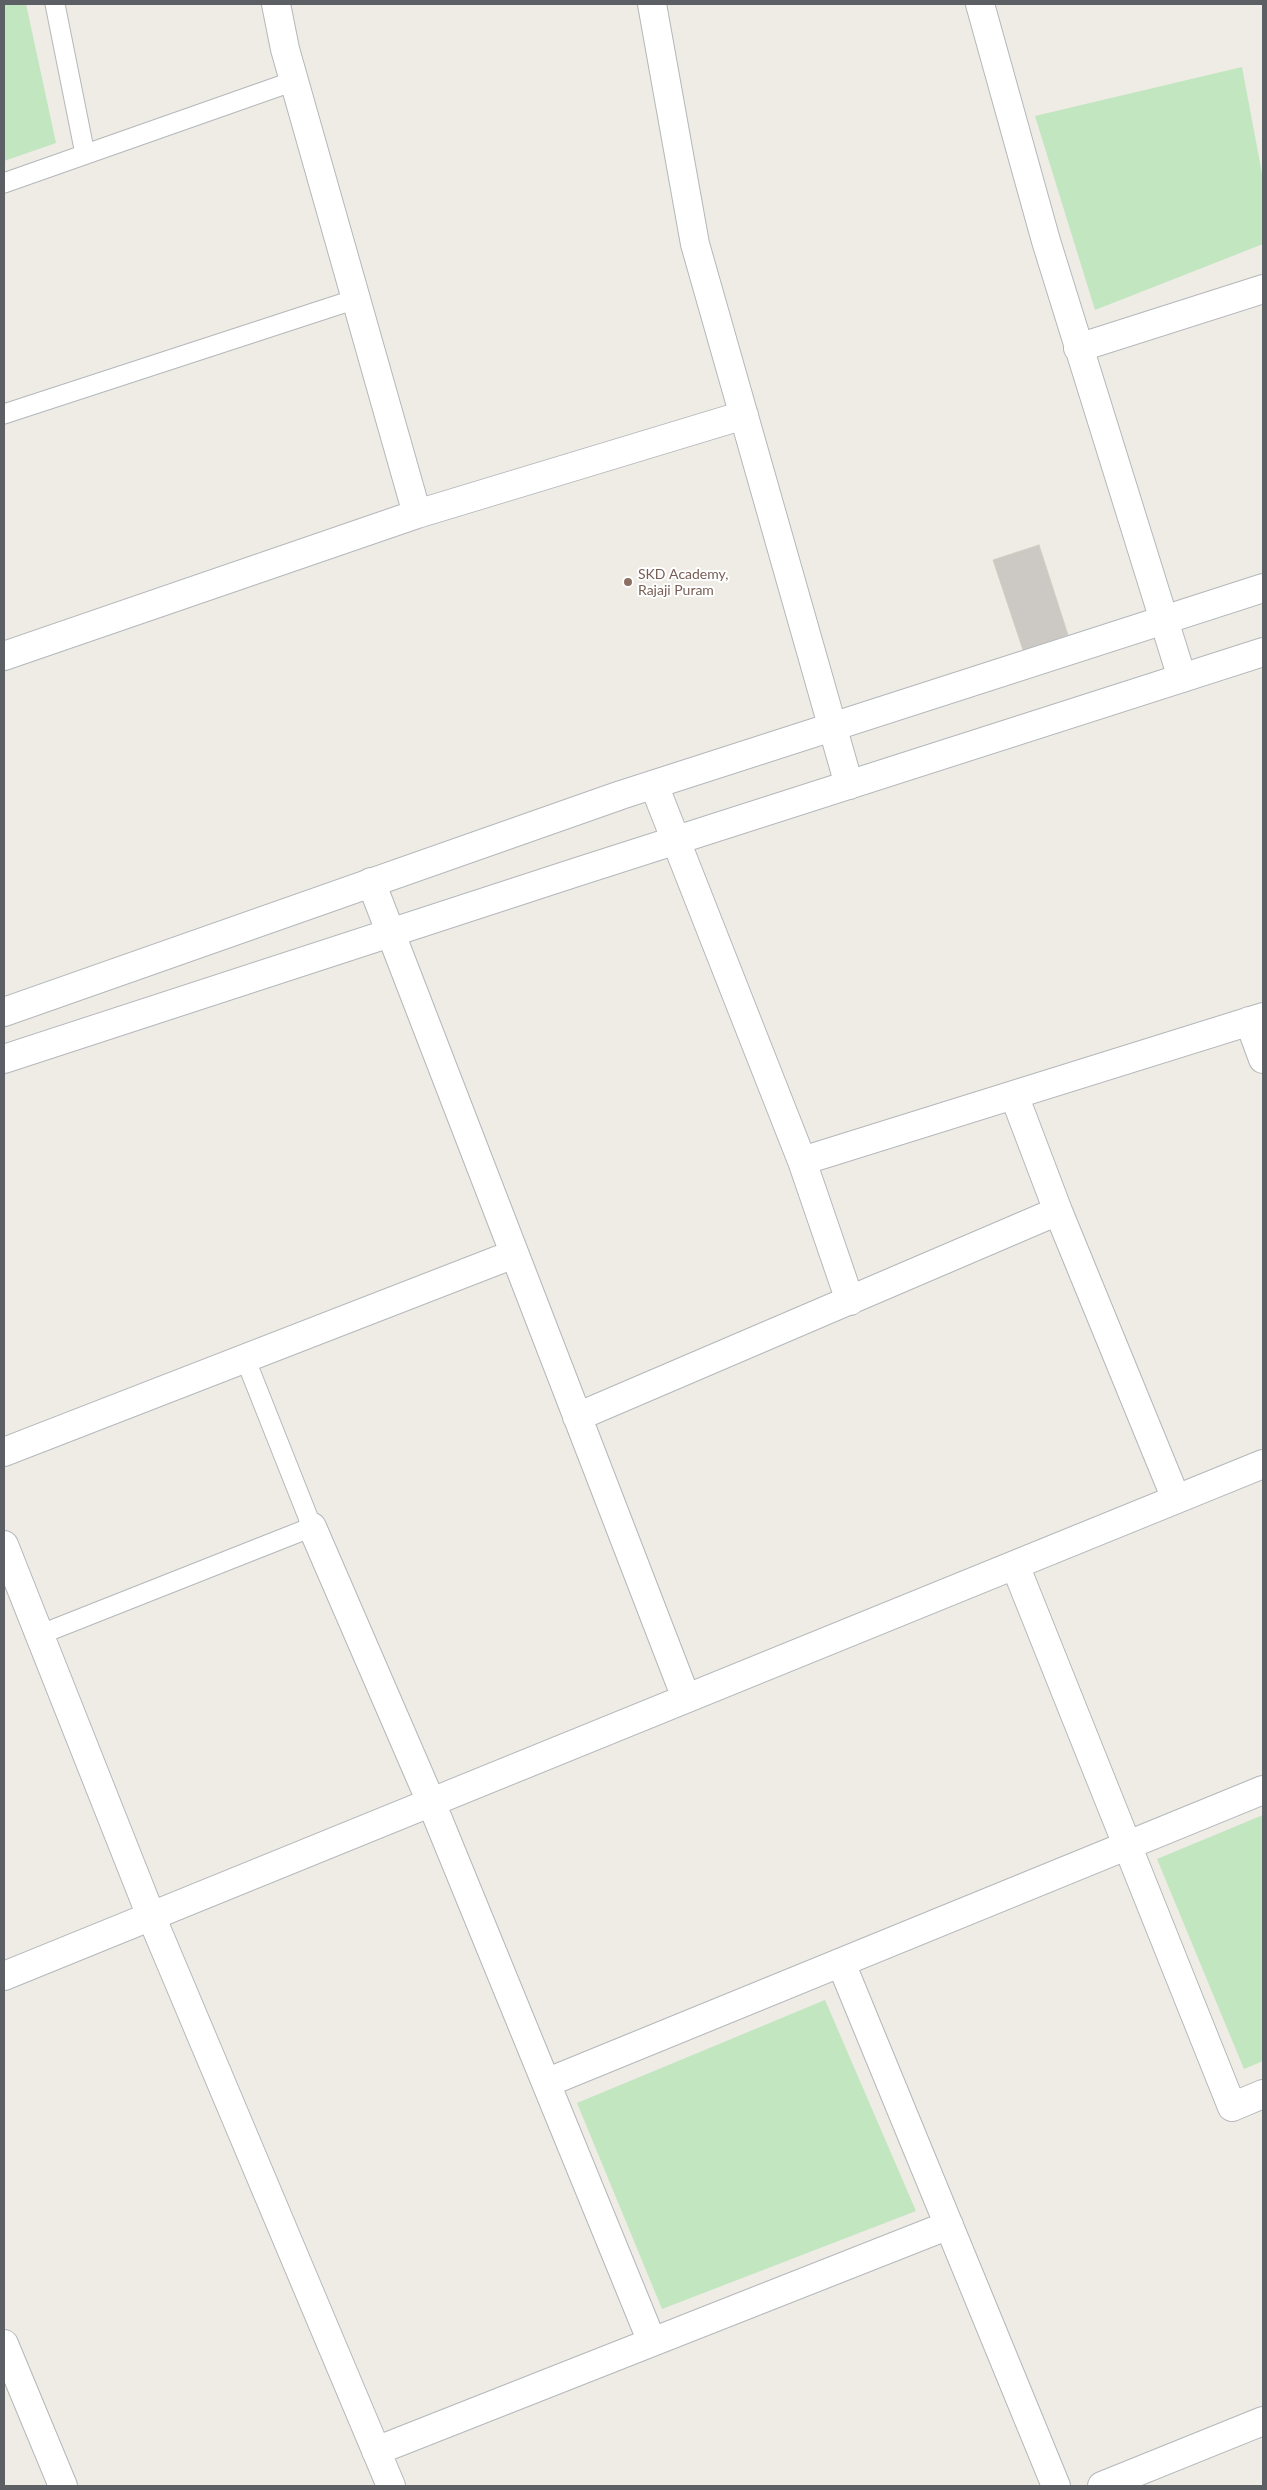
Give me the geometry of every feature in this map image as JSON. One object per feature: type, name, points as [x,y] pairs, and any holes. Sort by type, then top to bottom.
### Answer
[{"type":"street","points":[[276,4],[294,81],[417,514]]},
{"type":"street","points":[[652,4],[695,244],[849,785]]},
{"type":"street","points":[[980,4],[1078,348],[1182,678]]},
{"type":"street","points":[[1078,348],[1263,289]]},
{"type":"street","points":[[4,656],[417,514],[744,415]]},
{"type":"street","points":[[4,1012],[371,882],[654,785],[1263,588]]},
{"type":"street","points":[[4,1059],[674,840],[1263,652]]},
{"type":"street","points":[[654,785],[674,840],[802,1161],[850,1301]]},
{"type":"street","points":[[371,882],[686,1698]]},
{"type":"street","points":[[802,1161],[1256,1019],[1263,1058]]},
{"type":"street","points":[[1014,1095],[1058,1211],[1176,1499]]},
{"type":"street","points":[[577,1417],[1058,1211]]},
{"type":"street","points":[[4,1452],[514,1254]]},
{"type":"street","points":[[4,1976],[1263,1464]]},
{"type":"street","points":[[312,1527],[430,1802],[652,2342]]},
{"type":"street","points":[[4,1545],[151,1916],[391,2486]]},
{"type":"street","points":[[1015,1565],[1232,2107],[1263,2094]]},
{"type":"street","points":[[546,2083],[1128,1847],[1263,1790]]},
{"type":"street","points":[[841,1963],[1056,2486]]},
{"type":"street","points":[[376,2451],[949,2225]]},
{"type":"street","points":[[4,2344],[63,2486]]},
{"type":"street","points":[[1102,2486],[1263,2421]]},
{"type":"lane","points":[[55,4],[85,154]]},
{"type":"lane","points":[[4,183],[294,81]]},
{"type":"lane","points":[[4,414],[356,298]]},
{"type":"lane","points":[[39,1635],[312,1527],[245,1358]]},
{"type":"green space","points":[[4,4],[26,4],[56,143],[4,161]]},
{"type":"green space","points":[[1242,67],[1263,179],[1263,244],[1095,310],[1035,116]]},
{"type":"green space","points":[[1263,1815],[1263,2061],[1244,2069],[1157,1859]]},
{"type":"green space","points":[[825,2000],[916,2211],[662,2309],[577,2103]]},
{"type":"building","points":[[1039,545],[1068,635],[1023,650],[993,560]]},
{"type":"place","name":"SKD Academy, Rajaji Puram","points":[[628,582]]}]
